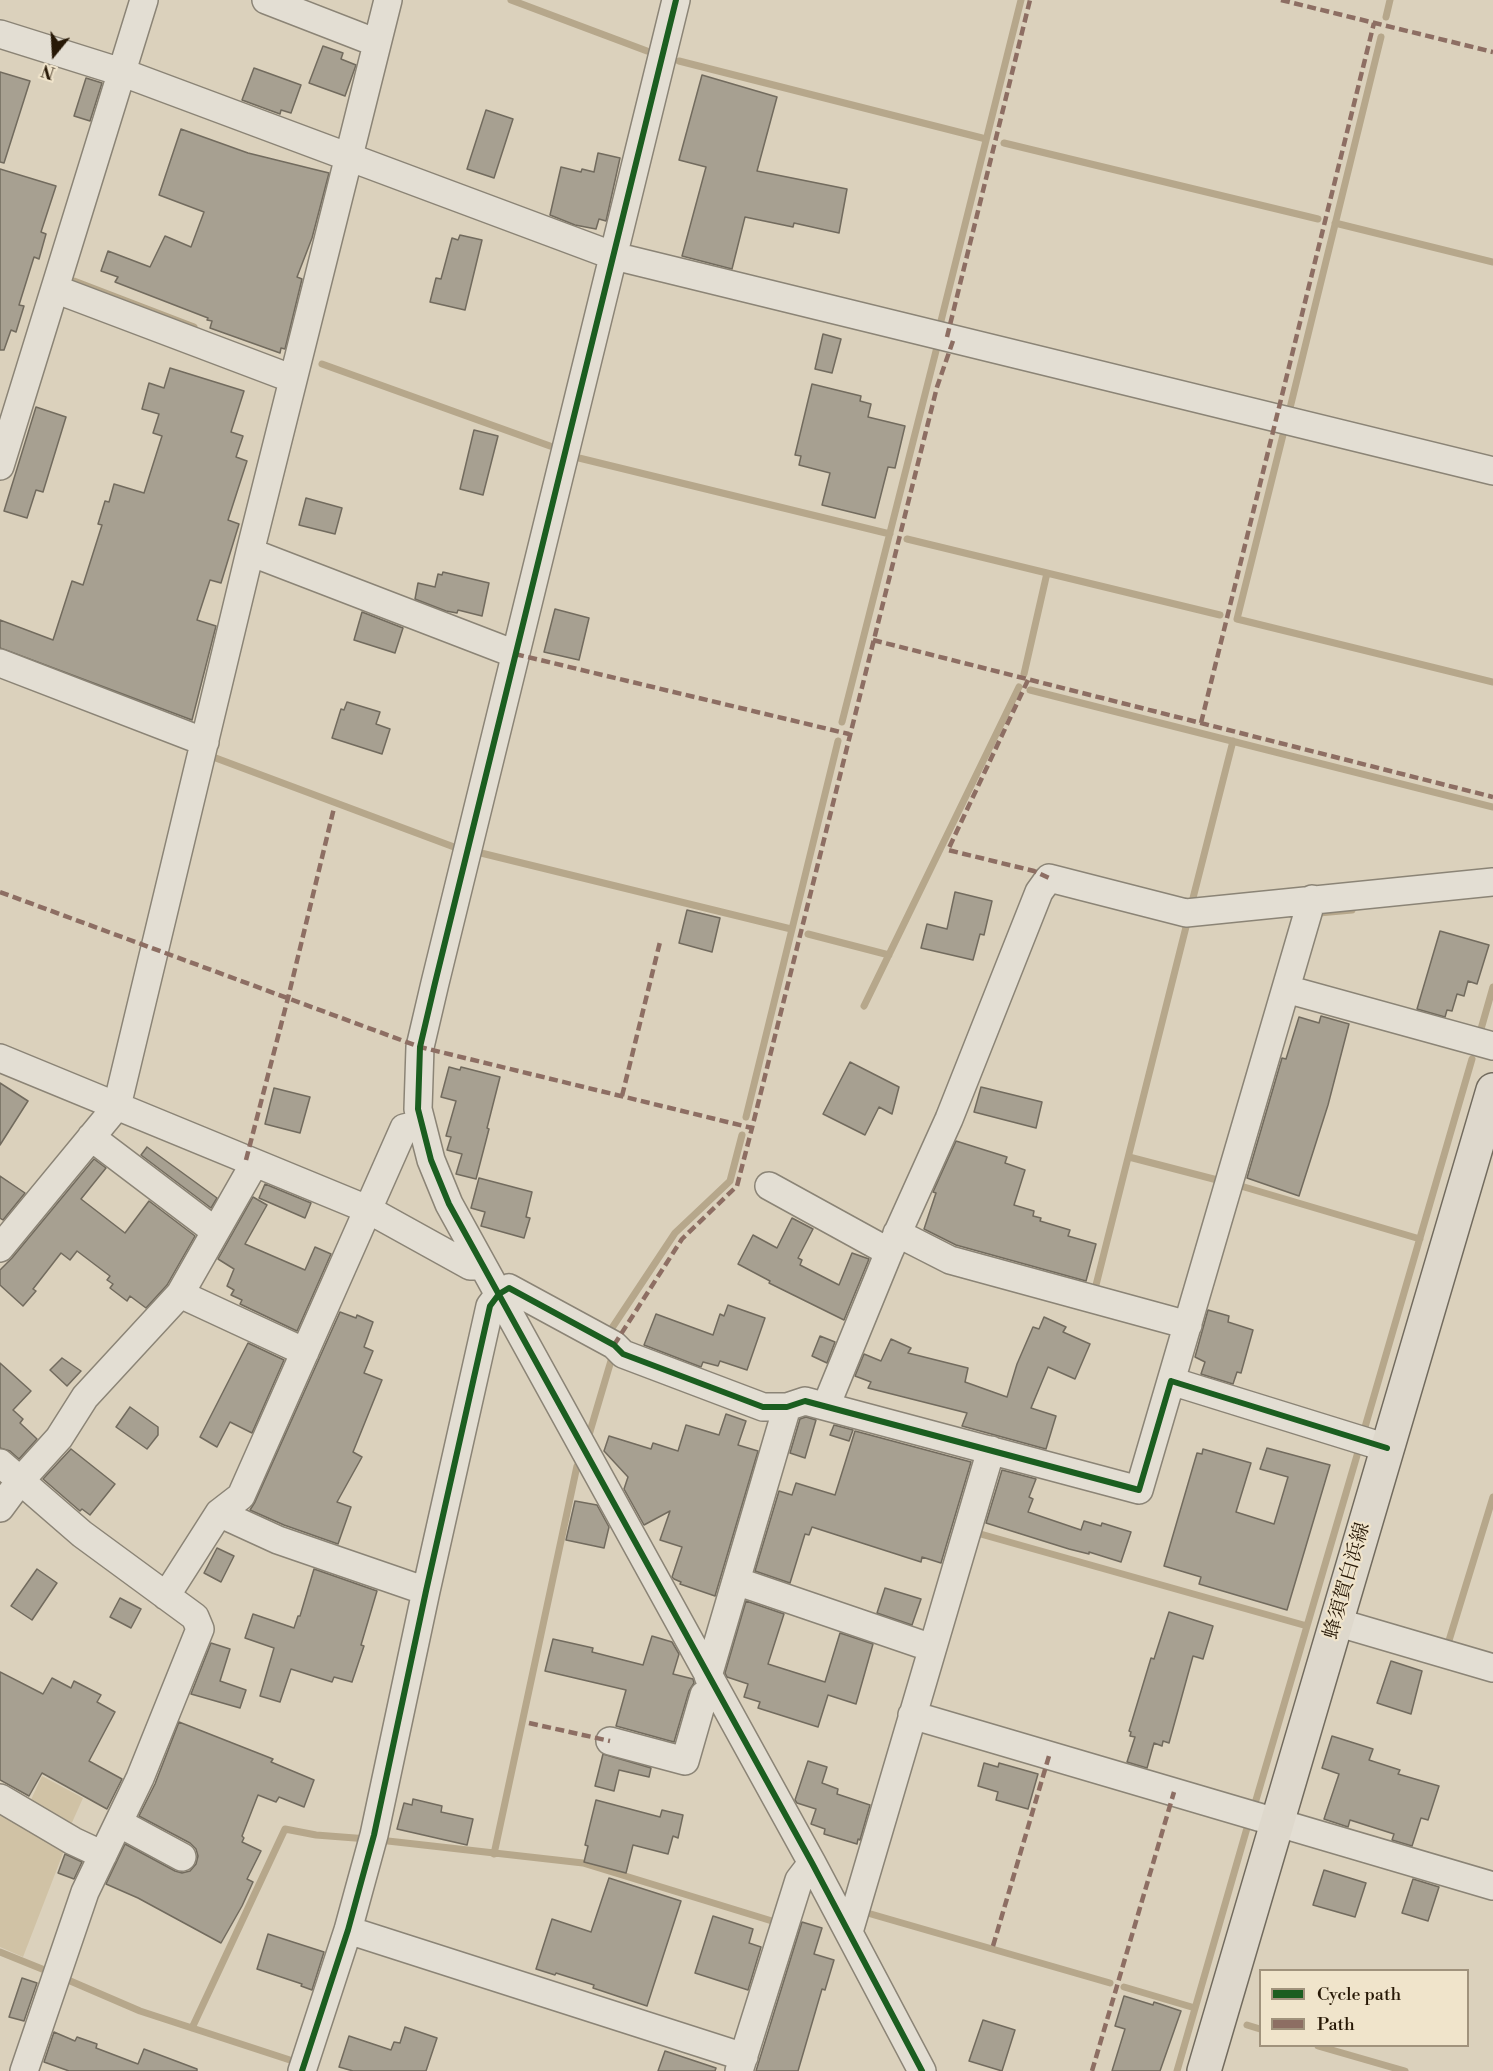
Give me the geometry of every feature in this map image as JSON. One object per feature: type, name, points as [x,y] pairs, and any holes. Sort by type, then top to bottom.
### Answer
[{"type":"main road","name":"蜂須賀白浜線","points":[[1204,2071],[1493,1090]]},
{"type":"street","points":[[0,466],[144,0]]},
{"type":"street","points":[[266,0],[377,44]]},
{"type":"street","points":[[0,1248],[117,1106],[250,552],[388,0]]},
{"type":"street","points":[[676,0],[420,1047],[417,1109],[431,1160],[449,1204],[812,1863],[922,2071]]},
{"type":"street","points":[[0,34],[121,72],[614,256],[1493,471]]},
{"type":"street","points":[[55,289],[293,379]]},
{"type":"street","points":[[250,552],[515,654]]},
{"type":"street","points":[[0,663],[205,742]]},
{"type":"street","points":[[826,1406],[893,1243],[949,1119],[1039,892],[1049,878],[1186,913],[1493,882]]},
{"type":"street","points":[[302,2071],[348,1930],[374,1835],[490,1306],[499,1294],[509,1288],[614,1345],[623,1354],[762,1407],[787,1407],[805,1401],[1139,1490],[1312,899]]},
{"type":"street","points":[[1286,989],[1493,1046]]},
{"type":"street","points":[[0,1059],[367,1209],[470,1266],[483,1266]]},
{"type":"street","points":[[166,1596],[219,1514],[241,1496],[404,1128],[421,1124]]},
{"type":"street","points":[[92,1137],[215,1232]]},
{"type":"street","points":[[0,1508],[20,1481],[58,1438],[85,1397],[180,1294],[254,1164]]},
{"type":"street","points":[[769,1186],[893,1243],[1188,1325]]},
{"type":"street","points":[[180,1294],[304,1352]]},
{"type":"street","points":[[1171,1381],[1387,1448]]},
{"type":"street","points":[[610,1741],[685,1761],[704,1695],[711,1682],[736,1581],[787,1407]]},
{"type":"street","points":[[849,1932],[991,1450]]},
{"type":"street","points":[[0,1463],[82,1534],[195,1617],[200,1629],[140,1778],[86,1892],[24,2071]]},
{"type":"street","points":[[219,1514],[278,1540],[426,1591]]},
{"type":"street","points":[[736,1581],[932,1648]]},
{"type":"street","points":[[1336,1622],[1493,1668]]},
{"type":"street","points":[[912,1715],[1493,1886]]},
{"type":"street","points":[[0,1798],[73,1841],[103,1855]]},
{"type":"street","points":[[119,1823],[182,1857]]},
{"type":"street","points":[[348,1930],[742,2064],[799,1880],[812,1863]]},
{"type":"shaded area","points":[[42,1776],[83,1798],[70,1827],[29,1804]]},
{"type":"shaded area","points":[[0,1805],[67,1843],[23,1957],[0,1947]]},
{"type":"building","points":[[323,46],[343,53],[341,59],[356,65],[345,96],[309,83]]},
{"type":"building","points":[[254,68],[301,85],[291,113],[281,110],[280,114],[242,100]]},
{"type":"building","points":[[0,72],[30,81],[4,163],[0,162]]},
{"type":"building","points":[[702,75],[777,97],[757,171],[847,189],[839,233],[794,223],[793,227],[745,217],[732,269],[682,256],[706,167],[679,160]]},
{"type":"building","points":[[86,78],[102,83],[90,121],[74,116]]},
{"type":"building","points":[[486,110],[513,119],[494,178],[467,169]]},
{"type":"building","points":[[181,129],[248,153],[329,173],[312,238],[297,277],[302,279],[285,349],[281,348],[280,353],[210,328],[212,321],[207,320],[208,318],[115,282],[118,277],[101,271],[108,251],[150,267],[165,236],[191,247],[204,212],[159,195]]},
{"type":"building","points":[[598,153],[620,158],[606,221],[599,219],[596,229],[575,225],[550,215],[561,167],[581,172],[582,169],[594,172]]},
{"type":"building","points":[[0,169],[56,186],[41,232],[46,234],[39,259],[34,257],[19,305],[24,306],[16,332],[11,330],[4,350],[0,350]]},
{"type":"building","points":[[460,235],[482,240],[465,310],[430,302],[436,278],[441,279],[452,238],[458,240]]},
{"type":"building","points":[[823,334],[841,339],[832,373],[815,369]]},
{"type":"building","points":[[170,368],[244,391],[231,432],[243,436],[236,457],[247,461],[228,520],[239,524],[221,583],[210,580],[197,620],[216,626],[192,720],[0,648],[0,620],[53,640],[72,581],[83,585],[102,525],[98,524],[105,501],[109,502],[114,484],[144,493],[162,436],[153,433],[159,414],[142,409],[149,383],[164,388]]},
{"type":"building","points":[[812,384],[861,396],[860,401],[871,404],[868,417],[905,426],[895,468],[888,467],[875,518],[822,505],[830,473],[799,465],[801,456],[795,455]]},
{"type":"building","points":[[36,407],[66,417],[43,492],[36,490],[27,518],[4,511]]},
{"type":"building","points":[[474,430],[498,436],[483,495],[460,489]]},
{"type":"building","points":[[306,498],[342,508],[335,534],[299,525]]},
{"type":"building","points":[[443,572],[489,583],[482,616],[458,610],[457,613],[446,611],[415,599],[418,583],[435,587],[438,574],[442,575]]},
{"type":"building","points":[[555,609],[589,618],[579,660],[544,652]]},
{"type":"building","points":[[362,612],[403,628],[395,653],[354,640]]},
{"type":"building","points":[[347,702],[380,712],[376,724],[390,729],[382,754],[332,738],[341,709],[344,710]]},
{"type":"building","points":[[955,892],[992,901],[984,935],[980,934],[973,960],[921,948],[927,924],[947,929]]},
{"type":"building","points":[[687,910],[720,918],[712,952],[679,943]]},
{"type":"building","points":[[1440,931],[1489,945],[1477,984],[1468,981],[1464,996],[1457,994],[1452,1011],[1447,1010],[1445,1017],[1417,1009]]},
{"type":"building","points":[[1321,1016],[1349,1024],[1328,1105],[1299,1196],[1247,1178],[1282,1058],[1286,1059],[1299,1017],[1319,1023]]},
{"type":"building","points":[[850,1062],[899,1087],[892,1114],[879,1107],[865,1135],[823,1114]]},
{"type":"building","points":[[449,1067],[460,1070],[461,1067],[500,1077],[476,1179],[456,1174],[462,1154],[447,1150],[451,1137],[446,1136],[456,1101],[441,1097]]},
{"type":"building","points":[[0,1083],[28,1101],[0,1145]]},
{"type":"building","points":[[981,1087],[1042,1102],[1036,1128],[974,1112]]},
{"type":"building","points":[[274,1088],[310,1097],[300,1133],[265,1124]]},
{"type":"building","points":[[956,1141],[1007,1157],[1005,1163],[1025,1170],[1014,1205],[1034,1211],[1033,1216],[1041,1218],[1040,1221],[1070,1230],[1068,1236],[1096,1244],[1086,1281],[956,1245],[924,1229],[936,1193],[933,1192]]},
{"type":"building","points":[[147,1147],[217,1198],[211,1208],[141,1155]]},
{"type":"building","points":[[94,1159],[106,1168],[81,1199],[125,1233],[149,1201],[195,1236],[167,1285],[146,1308],[130,1296],[127,1301],[110,1288],[113,1284],[107,1280],[110,1276],[77,1251],[70,1260],[61,1253],[33,1289],[36,1291],[23,1306],[0,1285],[0,1270]]},
{"type":"building","points":[[0,1176],[25,1193],[3,1220],[0,1218]]},
{"type":"building","points":[[479,1178],[532,1192],[526,1217],[530,1218],[524,1238],[481,1226],[485,1212],[471,1208]]},
{"type":"building","points":[[265,1184],[311,1203],[305,1218],[259,1198]]},
{"type":"building","points":[[253,1197],[267,1205],[245,1244],[305,1270],[315,1247],[331,1254],[297,1331],[240,1304],[242,1300],[231,1295],[234,1290],[227,1286],[234,1269],[218,1259]]},
{"type":"building","points":[[792,1218],[813,1229],[798,1258],[802,1260],[800,1265],[839,1285],[852,1253],[869,1259],[844,1320],[769,1283],[770,1281],[738,1264],[753,1235],[777,1248]]},
{"type":"building","points":[[728,1305],[765,1318],[747,1370],[720,1361],[718,1366],[703,1362],[701,1367],[644,1345],[656,1314],[713,1335],[720,1314],[724,1316]]},
{"type":"building","points":[[1208,1310],[1229,1316],[1228,1322],[1253,1330],[1241,1373],[1237,1372],[1233,1384],[1201,1374],[1205,1362],[1195,1357]]},
{"type":"building","points":[[340,1312],[356,1318],[357,1315],[373,1322],[364,1347],[373,1351],[364,1373],[382,1380],[353,1452],[362,1457],[337,1502],[351,1507],[338,1544],[250,1510]]},
{"type":"building","points":[[1044,1317],[1066,1327],[1063,1332],[1090,1344],[1075,1379],[1048,1367],[1031,1408],[1056,1416],[1046,1449],[962,1426],[967,1413],[868,1388],[871,1382],[855,1376],[864,1354],[881,1361],[891,1339],[911,1348],[908,1353],[968,1368],[965,1382],[1007,1397],[1017,1364],[1033,1327],[1039,1329]]},
{"type":"building","points":[[820,1336],[835,1342],[827,1363],[812,1356]]},
{"type":"building","points":[[248,1343],[284,1360],[252,1433],[230,1422],[217,1447],[200,1437]]},
{"type":"building","points":[[62,1358],[81,1371],[67,1386],[50,1370]]},
{"type":"building","points":[[0,1363],[31,1391],[13,1410],[23,1419],[20,1423],[37,1439],[19,1459],[10,1451],[0,1448]]},
{"type":"building","points":[[130,1407],[158,1427],[158,1435],[147,1449],[116,1427]]},
{"type":"building","points":[[726,1414],[746,1421],[738,1445],[758,1451],[715,1596],[680,1584],[681,1582],[672,1577],[682,1547],[660,1540],[670,1511],[644,1525],[624,1489],[628,1477],[604,1451],[609,1436],[651,1449],[653,1443],[678,1451],[686,1425],[719,1435]]},
{"type":"building","points":[[806,1417],[816,1420],[805,1458],[790,1453],[800,1419]]},
{"type":"building","points":[[834,1425],[853,1430],[849,1441],[830,1435]]},
{"type":"building","points":[[855,1431],[971,1462],[941,1563],[922,1557],[921,1562],[812,1527],[809,1535],[805,1534],[790,1583],[755,1571],[779,1491],[792,1495],[796,1483],[835,1495]]},
{"type":"building","points":[[1267,1448],[1330,1465],[1287,1610],[1199,1584],[1201,1577],[1164,1566],[1197,1453],[1202,1454],[1203,1449],[1251,1463],[1236,1512],[1274,1524],[1288,1477],[1260,1469]]},
{"type":"building","points":[[71,1449],[115,1484],[90,1515],[82,1509],[80,1511],[43,1479]]},
{"type":"building","points":[[1002,1470],[1036,1479],[1029,1497],[1033,1499],[1028,1512],[1081,1530],[1084,1521],[1101,1526],[1102,1523],[1131,1532],[1121,1562],[1089,1552],[1089,1554],[1069,1549],[986,1523]]},
{"type":"building","points":[[575,1501],[597,1505],[609,1527],[604,1548],[566,1540]]},
{"type":"building","points":[[217,1548],[234,1556],[221,1582],[204,1573]]},
{"type":"building","points":[[37,1569],[57,1583],[32,1620],[11,1606]]},
{"type":"building","points":[[314,1569],[377,1591],[361,1645],[364,1646],[352,1682],[334,1677],[332,1682],[291,1669],[280,1702],[260,1696],[274,1648],[245,1638],[253,1614],[294,1628],[300,1616]]},
{"type":"building","points":[[885,1588],[921,1599],[912,1625],[877,1613]]},
{"type":"building","points":[[120,1598],[141,1609],[131,1628],[110,1617]]},
{"type":"building","points":[[746,1601],[784,1614],[768,1664],[825,1682],[840,1633],[873,1644],[856,1704],[828,1695],[818,1727],[758,1708],[760,1702],[744,1697],[748,1684],[727,1677],[725,1673]]},
{"type":"building","points":[[1169,1612],[1213,1626],[1203,1659],[1193,1656],[1169,1743],[1163,1741],[1162,1746],[1154,1743],[1147,1768],[1127,1762],[1135,1737],[1130,1736],[1129,1731],[1151,1658],[1154,1659]]},
{"type":"building","points":[[652,1636],[672,1642],[679,1654],[673,1674],[693,1679],[694,1683],[689,1691],[674,1742],[616,1726],[626,1690],[545,1671],[553,1639],[593,1648],[592,1652],[643,1665]]},
{"type":"building","points":[[211,1643],[230,1649],[220,1681],[246,1690],[240,1708],[191,1694]]},
{"type":"building","points":[[1391,1661],[1422,1671],[1411,1714],[1377,1703]]},
{"type":"building","points":[[0,1672],[43,1694],[52,1678],[71,1688],[74,1681],[101,1695],[97,1702],[115,1712],[89,1761],[122,1779],[107,1809],[42,1773],[29,1796],[0,1780]]},
{"type":"building","points":[[179,1722],[273,1759],[271,1762],[314,1780],[304,1807],[279,1797],[276,1802],[258,1795],[242,1836],[244,1838],[242,1842],[261,1851],[247,1879],[253,1882],[221,1943],[138,1898],[106,1884],[125,1844],[182,1873],[190,1871],[196,1864],[198,1856],[196,1849],[190,1843],[139,1816],[155,1784]]},
{"type":"building","points":[[1332,1736],[1373,1749],[1369,1760],[1400,1770],[1398,1774],[1439,1786],[1428,1820],[1421,1818],[1412,1846],[1392,1840],[1394,1834],[1350,1820],[1348,1827],[1324,1819],[1339,1774],[1322,1768]]},
{"type":"building","points":[[603,1754],[651,1768],[649,1777],[619,1770],[614,1791],[595,1786]]},
{"type":"building","points":[[808,1761],[827,1767],[822,1783],[838,1789],[837,1794],[870,1805],[857,1844],[824,1834],[825,1829],[811,1824],[816,1809],[797,1803],[795,1800]]},
{"type":"building","points":[[984,1763],[998,1767],[999,1763],[1038,1774],[1028,1809],[996,1800],[998,1792],[978,1786]]},
{"type":"building","points":[[413,1799],[442,1806],[441,1812],[473,1819],[467,1845],[397,1829],[404,1803],[412,1805]]},
{"type":"building","points":[[596,1800],[660,1817],[662,1810],[683,1815],[678,1838],[673,1836],[668,1854],[633,1845],[626,1873],[584,1862],[588,1846],[585,1845]]},
{"type":"building","points":[[65,1854],[82,1862],[74,1879],[58,1873]]},
{"type":"building","points":[[1324,1870],[1366,1883],[1355,1917],[1313,1905]]},
{"type":"building","points":[[609,1878],[681,1901],[647,2006],[593,1988],[594,1985],[536,1969],[552,1919],[591,1932]]},
{"type":"building","points":[[1413,1879],[1439,1887],[1428,1921],[1402,1913]]},
{"type":"building","points":[[713,1916],[753,1929],[749,1943],[761,1947],[748,1990],[695,1973]]},
{"type":"building","points":[[802,1922],[822,1928],[814,1954],[834,1960],[825,1990],[822,1989],[798,2071],[756,2071]]},
{"type":"building","points":[[268,1934],[324,1952],[312,1990],[301,1986],[302,1984],[257,1969]]},
{"type":"building","points":[[22,1978],[37,1983],[24,2021],[9,2017]]},
{"type":"building","points":[[1124,1996],[1153,2005],[1154,2002],[1181,2011],[1160,2071],[1112,2071],[1125,2029],[1115,2026]]},
{"type":"building","points":[[983,2020],[1015,2030],[1002,2071],[969,2061]]},
{"type":"building","points":[[405,2027],[437,2038],[426,2071],[353,2071],[339,2067],[349,2036],[391,2050],[394,2042],[400,2043]]},
{"type":"building","points":[[54,2032],[75,2041],[77,2037],[97,2044],[96,2048],[138,2064],[144,2049],[197,2069],[197,2071],[69,2071],[44,2062]]},
{"type":"building","points":[[665,2051],[716,2068],[715,2071],[658,2071]]},
{"type":"waterway","points":[[511,0],[647,51]]},
{"type":"waterway","points":[[941,321],[1021,0]]},
{"type":"waterway","points":[[1386,17],[1390,0]]},
{"type":"waterway","points":[[1290,408],[1381,37]]},
{"type":"waterway","points":[[679,61],[986,139]]},
{"type":"waterway","points":[[1004,143],[1318,219]]},
{"type":"waterway","points":[[1335,223],[1493,262]]},
{"type":"waterway","points":[[74,281],[194,327]]},
{"type":"waterway","points":[[842,722],[937,347]]},
{"type":"waterway","points":[[322,364],[550,446]]},
{"type":"waterway","points":[[1284,431],[1237,619],[1493,682]]},
{"type":"waterway","points":[[579,458],[890,534]]},
{"type":"waterway","points":[[907,539],[1220,615]]},
{"type":"waterway","points":[[1024,674],[1047,573]]},
{"type":"waterway","points":[[864,1006],[1019,687]]},
{"type":"waterway","points":[[1030,690],[1493,807]]},
{"type":"waterway","points":[[746,1117],[838,741]]},
{"type":"waterway","points":[[1192,902],[1233,741]]},
{"type":"waterway","points":[[213,757],[454,847]]},
{"type":"waterway","points":[[481,853],[791,929]]},
{"type":"waterway","points":[[1319,913],[1352,910]]},
{"type":"waterway","points":[[1094,1293],[1187,923]]},
{"type":"waterway","points":[[808,934],[889,955]]},
{"type":"waterway","points":[[1481,1029],[1493,987]]},
{"type":"waterway","points":[[1365,1427],[1472,1059]]},
{"type":"waterway","points":[[605,1329],[610,1331],[675,1233],[730,1181],[742,1135]]},
{"type":"waterway","points":[[1129,1157],[1225,1182]]},
{"type":"waterway","points":[[1234,1184],[1420,1239]]},
{"type":"waterway","points":[[589,1435],[613,1354]]},
{"type":"waterway","points":[[1256,1800],[1358,1452]]},
{"type":"waterway","points":[[494,1854],[577,1466]]},
{"type":"waterway","points":[[1447,1647],[1493,1497]]},
{"type":"waterway","points":[[977,1533],[1307,1626]]},
{"type":"waterway","points":[[1177,2071],[1247,1828]]},
{"type":"waterway","points":[[192,2028],[285,1829],[316,1835],[368,1839]]},
{"type":"waterway","points":[[379,1840],[583,1863],[772,1921]]},
{"type":"waterway","points":[[864,1912],[1110,1983]]},
{"type":"waterway","points":[[0,1952],[47,1971]]},
{"type":"waterway","points":[[68,1980],[140,2011],[296,2062]]},
{"type":"waterway","points":[[1124,1987],[1195,2008]]},
{"type":"waterway","points":[[1247,2025],[1259,2029]]},
{"type":"waterway","points":[[1321,2047],[1405,2071]]},
{"type":"marked path","points":[[947,337],[1030,0]]},
{"type":"marked path","points":[[1281,0],[1493,52]]},
{"type":"marked path","points":[[1201,723],[1374,23]]},
{"type":"marked path","points":[[0,892],[420,1047],[752,1128],[937,387],[954,338]]},
{"type":"marked path","points":[[873,640],[1493,797]]},
{"type":"marked path","points":[[515,654],[849,734]]},
{"type":"marked path","points":[[1028,680],[948,850],[1034,871],[1049,878]]},
{"type":"marked path","points":[[246,1160],[334,808]]},
{"type":"marked path","points":[[622,1096],[660,942]]},
{"type":"marked path","points":[[614,1345],[682,1239],[737,1186],[752,1128]]},
{"type":"marked path","points":[[529,1723],[610,1741]]},
{"type":"marked path","points":[[993,1946],[1049,1756]]},
{"type":"marked path","points":[[1092,2071],[1174,1792]]},
{"type":"cycle path","points":[[676,0],[420,1047],[418,1109],[431,1160],[449,1204],[812,1863],[922,2071]]},
{"type":"cycle path","points":[[302,2071],[348,1930],[374,1835],[490,1306],[499,1294],[509,1288],[614,1345],[623,1354],[763,1407],[787,1407],[805,1401],[1139,1490],[1171,1381],[1387,1448]]}]
